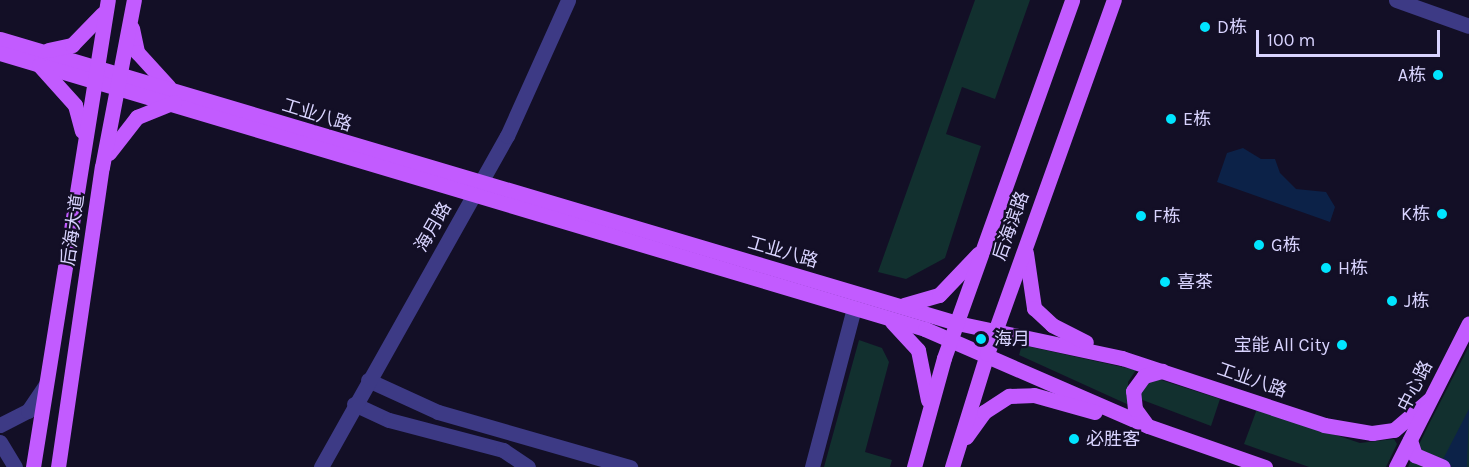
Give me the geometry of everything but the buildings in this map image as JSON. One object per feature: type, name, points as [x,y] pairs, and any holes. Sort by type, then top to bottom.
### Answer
[{"type":"main road","name":"后海滨路","points":[[914,467],[951,340],[1072,0]]},
{"type":"main road","name":"后海滨路","points":[[954,460],[1027,238],[1114,0]]},
{"type":"main road","points":[[0,53],[38,57],[66,48],[86,36],[108,2]]},
{"type":"main road","name":"后海大道","points":[[33,467],[108,2]]},
{"type":"main road","points":[[102,166],[125,126],[175,96],[137,52],[133,4]]},
{"type":"main road","name":"后海大道","points":[[58,467],[102,166],[133,4]]},
{"type":"main road","points":[[0,39],[38,57],[95,73]]},
{"type":"main road","points":[[38,57],[75,105],[84,141]]},
{"type":"main road","name":"工业八路","points":[[95,73],[879,315],[987,354],[1148,426],[1265,467]]},
{"type":"main road","name":"工业八路","points":[[476,191],[957,323],[1122,358],[1351,432],[1394,430],[1429,400]]},
{"type":"main road","points":[[1027,238],[1027,284],[1034,308],[1063,332],[1122,358]]},
{"type":"main road","points":[[898,305],[939,296],[984,247]]},
{"type":"main road","points":[[879,315],[905,332],[918,350],[929,410]]},
{"type":"main road","name":"中心路","points":[[1396,467],[1469,323]]},
{"type":"main road","points":[[1148,426],[1135,409],[1133,391],[1144,376],[1163,371]]},
{"type":"main road","points":[[954,460],[984,412],[1009,396],[1034,395],[1148,426]]},
{"type":"main road","points":[[1410,440],[1420,458],[1443,467]]},
{"type":"street","name":"海月路","points":[[321,467],[354,404],[476,191],[546,57],[568,0]]},
{"type":"street","points":[[1396,0],[1469,26]]},
{"type":"street","points":[[812,467],[854,308]]},
{"type":"street","points":[[368,380],[438,412],[630,467]]},
{"type":"street","points":[[0,426],[28,411],[48,381]]},
{"type":"street","points":[[354,404],[389,420],[502,450],[528,467]]},
{"type":"street","points":[[0,442],[15,467]]},
{"type":"green space","points":[[975,0],[1030,0],[995,99],[962,87],[946,134],[981,146],[945,258],[906,279],[878,272]]},
{"type":"green space","points":[[859,340],[882,348],[889,362],[865,452],[892,460],[890,467],[824,467]]},
{"type":"green space","points":[[1022,345],[1136,370],[1128,382],[1129,405],[1019,355]]},
{"type":"green space","points":[[1469,346],[1469,467],[1408,467],[1428,426]]},
{"type":"green space","points":[[1152,377],[1220,399],[1211,426],[1140,399],[1140,389]]},
{"type":"green space","points":[[1257,409],[1360,443],[1394,439],[1397,444],[1386,467],[1309,467],[1244,444]]},
{"type":"water","points":[[1243,148],[1261,159],[1275,159],[1280,173],[1296,189],[1326,192],[1335,207],[1330,222],[1217,182],[1227,153]]},
{"type":"water","points":[[1469,409],[1467,467],[1439,467]]},
{"type":"place","name":"D栋","points":[[1205,27]]},
{"type":"place","name":"A栋","points":[[1438,75]]},
{"type":"place","name":"E栋","points":[[1171,119]]},
{"type":"place","name":"K栋","points":[[1442,214]]},
{"type":"place","name":"F栋","points":[[1141,216]]},
{"type":"place","name":"G栋","points":[[1259,245]]},
{"type":"place","name":"H栋","points":[[1326,268]]},
{"type":"place","name":"喜茶","points":[[1165,282]]},
{"type":"place","name":"J栋","points":[[1392,301]]},
{"type":"place","name":"海月","points":[[981,339]]},
{"type":"place","name":"宝能 All City","points":[[1342,345]]},
{"type":"place","name":"必胜客","points":[[1074,439]]}]
